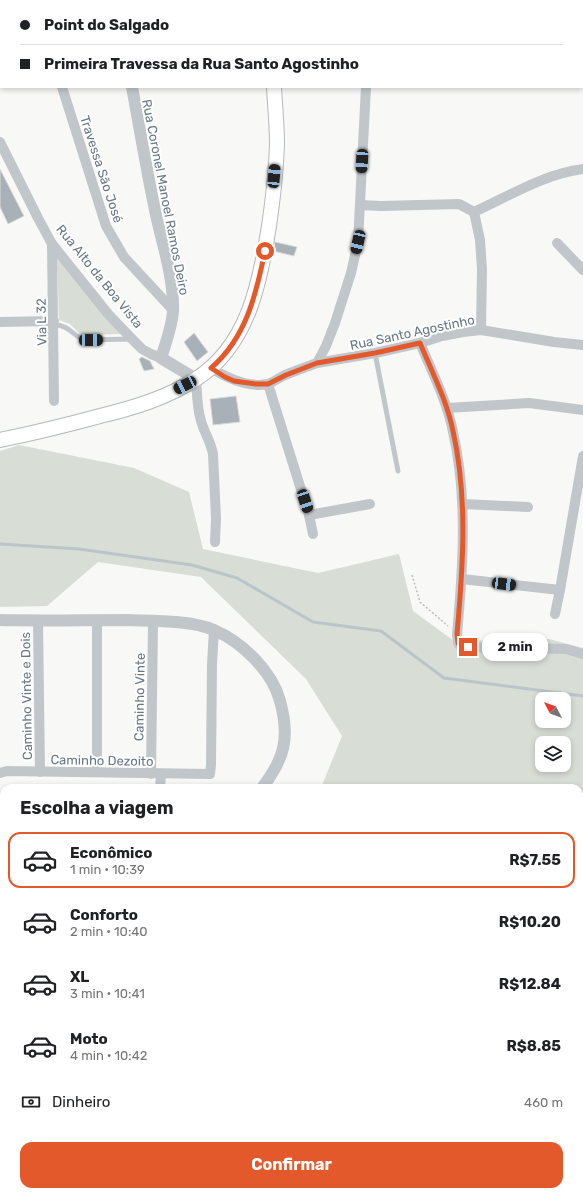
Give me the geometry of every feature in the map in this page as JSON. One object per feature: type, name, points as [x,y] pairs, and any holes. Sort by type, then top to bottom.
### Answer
[{"type":"main road","points":[[0,440],[56,428],[131,408],[162,397],[196,379],[211,368],[227,353],[246,318],[257,290],[265,251],[272,200],[277,144],[274,88]]},
{"type":"street","name":"Travessa São José","points":[[62,88],[106,226],[124,257],[173,310]]},
{"type":"street","name":"Rua Coronel Manoel Ramos Deiro","points":[[132,88],[150,188],[169,276],[173,310],[170,332],[161,358]]},
{"type":"street","points":[[317,363],[326,346],[335,323],[351,273],[358,242],[366,88]]},
{"type":"street","name":"Rua Alto da Boa Vista","points":[[0,142],[52,244],[109,315],[142,349],[161,358],[196,379]]},
{"type":"street","points":[[474,212],[541,180],[559,174],[583,169]]},
{"type":"street","points":[[360,206],[459,204],[474,212]]},
{"type":"street","points":[[474,212],[481,247],[481,330]]},
{"type":"street","name":"Via L 32","points":[[52,244],[54,401]]},
{"type":"street","points":[[557,244],[583,270]]},
{"type":"street","points":[[0,322],[54,323]]},
{"type":"street","name":"Rua Santo Agostinho","points":[[268,384],[317,363],[375,353],[463,332],[481,330],[554,342],[583,345]]},
{"type":"street","points":[[420,343],[447,408],[453,431],[462,484],[462,579],[457,634],[458,643],[460,646],[464,647],[566,649],[583,654]]},
{"type":"street","points":[[211,368],[234,381],[268,384],[309,515],[313,534]]},
{"type":"street","points":[[196,379],[201,420],[205,434],[212,446],[213,454],[216,518],[215,542]]},
{"type":"street","points":[[447,408],[529,403],[583,410]]},
{"type":"street","points":[[554,614],[560,590],[583,456]]},
{"type":"street","points":[[309,515],[370,504]]},
{"type":"street","points":[[463,504],[528,508]]},
{"type":"street","points":[[462,579],[560,590]]},
{"type":"street","points":[[0,620],[153,621],[198,625],[214,630],[235,642],[244,649],[264,670],[278,692],[285,718],[285,740],[280,759],[273,773],[265,784]]},
{"type":"street","points":[[97,620],[97,772]]},
{"type":"street","name":"Caminho Vinte e Dois","points":[[38,621],[40,772]]},
{"type":"street","name":"Caminho Vinte","points":[[153,621],[156,774],[159,784]]},
{"type":"street","name":"Caminho Dezoito","points":[[0,773],[7,771],[210,774],[214,630]]},
{"type":"lane","points":[[54,323],[66,327],[85,340],[132,339]]},
{"type":"lane","points":[[375,353],[398,471]]},
{"type":"path","points":[[412,575],[420,602],[457,634]]},
{"type":"shaded area","points":[[57,258],[121,334],[81,335],[70,324],[59,320]]},
{"type":"shaded area","points":[[19,445],[134,468],[189,492],[203,549],[318,573],[399,554],[413,611],[454,641],[549,639],[583,648],[583,784],[323,784],[342,736],[306,679],[201,577],[98,562],[47,606],[0,607],[0,451]]},
{"type":"building","points":[[0,169],[24,216],[8,224],[0,207]]},
{"type":"building","points":[[275,242],[297,247],[294,256],[273,251]]},
{"type":"building","points":[[194,333],[208,352],[197,361],[184,342]]},
{"type":"building","points":[[142,357],[150,361],[154,369],[144,371],[139,359]]},
{"type":"building","points":[[236,396],[240,422],[213,425],[210,399]]},
{"type":"waterway","points":[[0,544],[79,549],[192,565],[237,578],[313,622],[381,631],[444,678],[583,696]]},
{"type":"route","points":[[265,251],[257,290],[246,318],[227,353],[211,368],[234,381],[268,384],[317,363],[375,353],[420,343],[447,408],[453,431],[462,484],[462,579],[457,634],[458,643],[460,646],[468,647]]}]
